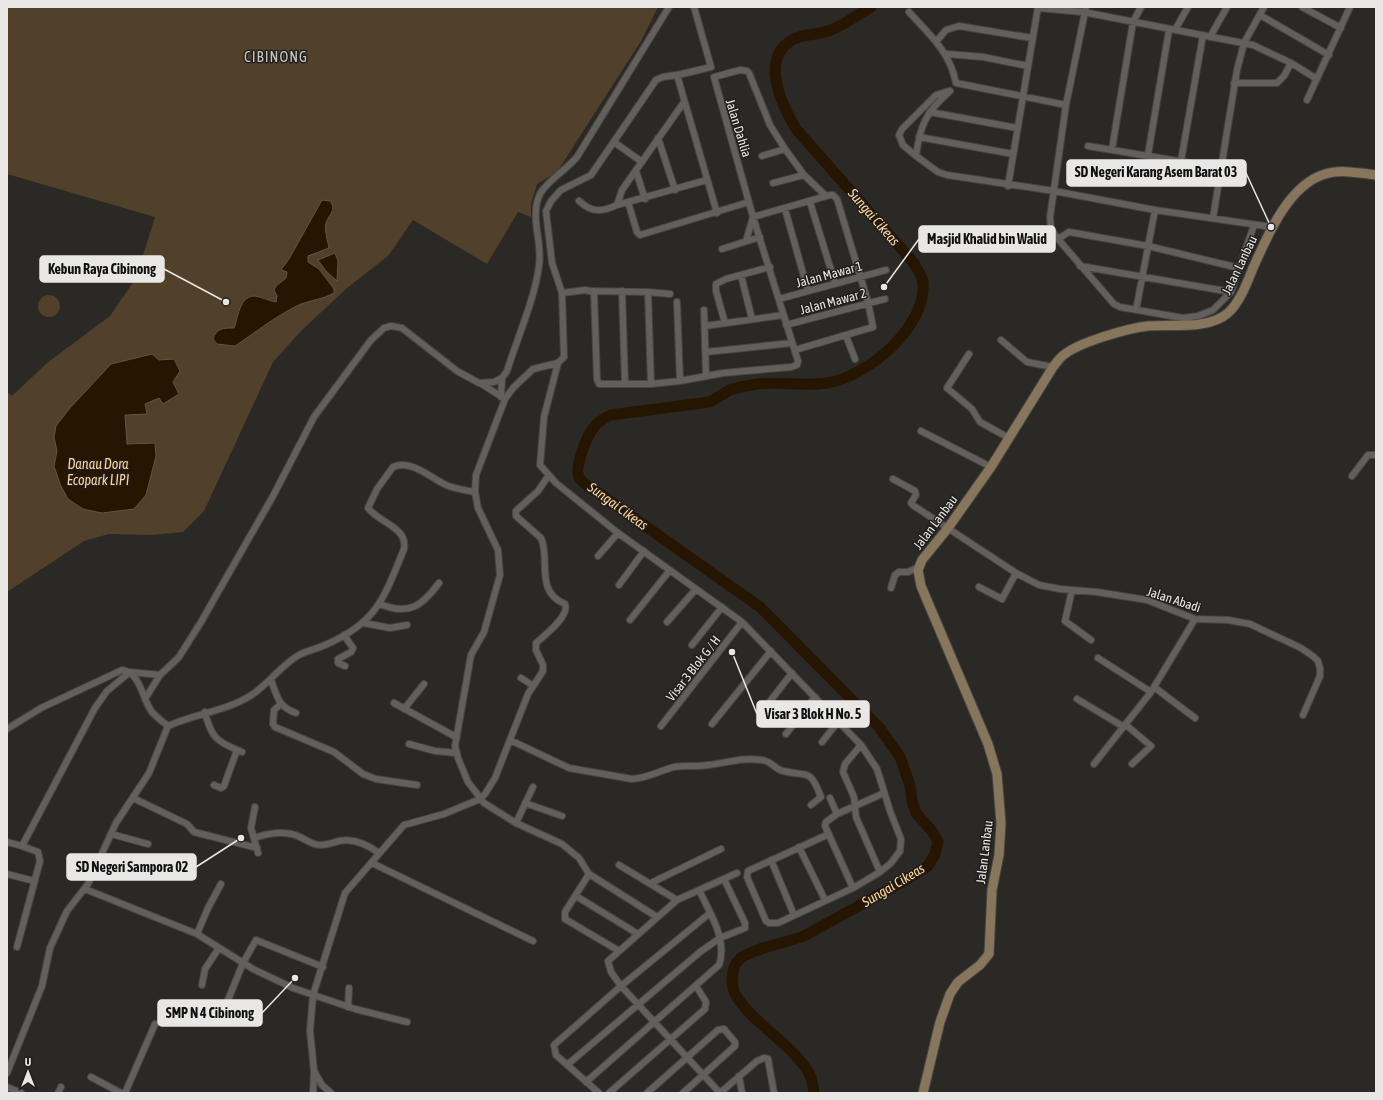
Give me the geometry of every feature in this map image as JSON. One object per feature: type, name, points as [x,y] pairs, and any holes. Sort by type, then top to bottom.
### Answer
[{"type":"street","points":[[479,383],[487,383],[502,378],[507,371],[538,274],[540,253],[536,219],[537,201],[540,193],[544,187],[563,172],[577,157],[668,7]]},
{"type":"street","points":[[694,7],[714,77]]},
{"type":"street","points":[[1112,149],[1132,22],[1141,7]]},
{"type":"street","points":[[1148,155],[1172,30],[1188,7]]},
{"type":"street","points":[[1210,37],[1227,7]]},
{"type":"street","points":[[1213,218],[1234,83],[1244,43],[1264,7]]},
{"type":"street","points":[[1302,7],[1341,28]]},
{"type":"street","points":[[1307,100],[1350,7]]},
{"type":"street","points":[[1008,186],[1038,8],[1084,10],[1132,22],[1244,43],[1264,49],[1317,79]]},
{"type":"street","points":[[1084,10],[1066,105],[1050,223],[1051,229],[1058,239],[1114,304],[1120,307],[1136,310],[1191,318],[1213,310],[1231,292],[1254,225]]},
{"type":"street","points":[[909,12],[947,54],[954,72],[956,83]]},
{"type":"street","points":[[1260,15],[1329,55]]},
{"type":"street","points":[[936,42],[946,30],[959,26],[1032,38]]},
{"type":"street","points":[[1181,160],[1203,35]]},
{"type":"street","points":[[947,54],[989,58],[1028,66]]},
{"type":"street","points":[[1234,83],[1276,83],[1284,76],[1291,63]]},
{"type":"street","points":[[503,398],[528,373],[539,367],[558,363],[563,360],[565,353],[562,293],[552,264],[546,211],[551,200],[561,190],[591,175],[656,80],[663,77],[711,67]]},
{"type":"street","name":"Jalan Dahlia","points":[[706,376],[746,370],[794,367],[798,365],[795,350],[786,325],[770,267],[753,218],[714,77],[740,70],[747,71],[749,73],[770,125],[785,149],[804,174],[826,196],[833,195],[837,199],[860,276]]},
{"type":"street","points":[[677,75],[717,213]]},
{"type":"street","points":[[956,83],[1066,105]]},
{"type":"street","points":[[916,156],[922,125],[930,112],[956,83]]},
{"type":"street","points":[[949,91],[936,95],[900,132],[900,140],[903,145],[938,172],[1008,186],[1054,191],[1155,210],[1272,227]]},
{"type":"street","points":[[617,205],[622,190],[684,102]]},
{"type":"street","points":[[930,112],[1017,128]]},
{"type":"street","points":[[919,137],[1013,154]]},
{"type":"street","points":[[658,138],[675,190]]},
{"type":"street","points":[[614,142],[642,162]]},
{"type":"street","points":[[1088,146],[1181,160],[1220,168]]},
{"type":"street","points":[[762,156],[785,149]]},
{"type":"street","points":[[636,170],[645,199]]},
{"type":"street","name":"Jalan Lanbau","points":[[923,1093],[945,1006],[950,994],[958,982],[980,966],[989,954],[992,890],[999,855],[1001,823],[997,774],[988,744],[921,586],[918,574],[919,567],[925,556],[948,528],[991,467],[1053,367],[1063,355],[1075,348],[1136,328],[1200,323],[1214,321],[1222,317],[1236,303],[1272,227],[1294,196],[1316,177],[1340,172],[1376,175]]},
{"type":"street","points":[[773,183],[804,174]]},
{"type":"street","points":[[579,201],[591,210],[603,211],[617,205],[645,199],[707,180]]},
{"type":"street","points":[[746,241],[753,218],[826,196]]},
{"type":"street","points":[[628,202],[637,232],[640,235],[717,213],[749,202]]},
{"type":"street","points":[[810,202],[835,283]]},
{"type":"street","points":[[785,209],[808,291]]},
{"type":"street","points":[[1136,310],[1155,210]]},
{"type":"street","points":[[1058,239],[1069,232],[1148,246],[1239,268]]},
{"type":"street","points":[[722,249],[760,237]]},
{"type":"street","points":[[1080,266],[1231,292]]},
{"type":"street","points":[[725,323],[716,291],[716,284],[770,267]]},
{"type":"street","name":"Jalan Mawar 1","points":[[779,299],[886,270]]},
{"type":"street","points":[[741,275],[752,319]]},
{"type":"street","points":[[795,350],[873,327],[868,302],[860,276]]},
{"type":"street","points":[[592,291],[594,298],[597,382],[599,384],[651,384],[680,381],[706,376],[704,310]]},
{"type":"street","points":[[562,293],[622,291],[670,294]]},
{"type":"street","points":[[622,291],[625,384]]},
{"type":"street","points":[[648,292],[651,384]]},
{"type":"street","name":"Jalan Mawar 2","points":[[786,325],[868,302],[885,299]]},
{"type":"street","points":[[677,302],[680,381]]},
{"type":"street","points":[[705,326],[783,315]]},
{"type":"street","points":[[145,699],[160,675],[179,657],[201,622],[269,502],[314,416],[334,387],[376,334],[391,326],[402,328],[457,371],[503,398]]},
{"type":"street","points":[[846,336],[855,359]]},
{"type":"street","points":[[1001,340],[1027,362],[1053,367]]},
{"type":"street","points":[[706,352],[792,343]]},
{"type":"street","points":[[969,354],[947,388],[972,409],[980,422],[1009,438]]},
{"type":"street","points":[[558,363],[544,417],[539,459],[540,465],[568,493],[618,533],[742,622],[860,745],[877,770],[884,793],[902,839],[902,845],[896,856],[880,872],[853,888],[778,923],[769,923],[766,921],[747,876],[748,871],[751,868],[829,834]]},
{"type":"street","points":[[502,378],[503,398],[491,438],[476,475],[475,492],[478,508],[498,550],[500,575],[484,632],[471,655],[456,737],[456,753],[468,782],[480,799],[516,823],[562,844],[579,858],[589,874],[657,917]]},
{"type":"street","points":[[921,431],[991,467]]},
{"type":"street","points":[[1352,476],[1368,455],[1376,455]]},
{"type":"street","points":[[7,1073],[42,986],[50,948],[74,899],[85,888],[122,813],[149,773],[168,726],[242,700],[271,680],[299,656],[364,624],[380,604],[392,580],[406,541],[400,532],[370,510],[368,506],[377,489],[393,468],[398,465],[420,470],[445,484],[475,492]]},
{"type":"street","points":[[313,1093],[314,1071],[310,1031],[313,996],[345,893],[404,825],[444,814],[480,799],[490,786],[532,685],[544,668],[536,650],[536,644],[564,616],[566,608],[565,604],[553,597],[548,588],[544,563],[543,543],[541,538],[516,516],[516,511],[538,491],[550,475]]},
{"type":"street","name":"Jalan Abadi","points":[[893,479],[915,491],[916,495],[911,503],[914,506],[1016,573],[1039,585],[1146,600],[1195,619],[1228,620],[1250,624],[1301,648],[1318,661],[1320,676],[1303,715]]},
{"type":"street","points":[[598,556],[618,533]]},
{"type":"street","points":[[619,585],[644,551]]},
{"type":"street","points":[[891,588],[895,575],[899,572],[908,572],[919,567]]},
{"type":"street","points":[[630,620],[670,570]]},
{"type":"street","points":[[979,587],[1002,599],[1016,573]]},
{"type":"street","points":[[380,604],[398,610],[409,609],[424,601],[440,583]]},
{"type":"street","points":[[667,622],[696,589]]},
{"type":"street","points":[[1072,590],[1066,620],[1091,640]]},
{"type":"street","points":[[692,645],[722,607]]},
{"type":"street","points":[[1094,764],[1153,689],[1195,619]]},
{"type":"street","name":"Visar 3 Blok G / H","points":[[661,726],[742,622]]},
{"type":"street","points":[[364,624],[390,628],[407,625]]},
{"type":"street","points":[[344,635],[353,648],[351,652],[338,659],[338,663],[345,666]]},
{"type":"street","points":[[712,724],[771,651]]},
{"type":"street","points":[[1098,658],[1153,689],[1195,718]]},
{"type":"street","points":[[7,729],[42,708],[122,670],[160,675]]},
{"type":"street","points":[[130,672],[136,679],[151,711],[168,726]]},
{"type":"street","points":[[22,846],[95,708],[107,691],[130,672]]},
{"type":"street","points":[[764,709],[792,673]]},
{"type":"street","points":[[521,678],[532,685]]},
{"type":"street","points":[[271,680],[281,704],[286,709],[296,713]]},
{"type":"street","points":[[404,709],[424,684]]},
{"type":"street","points":[[786,734],[815,697]]},
{"type":"street","points":[[1077,699],[1125,726],[1151,746],[1132,764]]},
{"type":"street","points":[[394,703],[456,737]]},
{"type":"street","points":[[281,704],[274,710],[273,724],[275,727],[334,752],[363,774],[376,779],[417,785]]},
{"type":"street","points":[[205,712],[214,737],[219,742],[239,751],[224,786],[221,788],[214,785]]},
{"type":"street","points":[[822,742],[838,722]]},
{"type":"street","points":[[510,740],[549,760],[569,768],[632,779],[642,778],[681,766],[708,765],[745,758],[764,760],[773,763],[781,771],[809,774],[822,797],[811,805]]},
{"type":"street","points":[[409,744],[435,751],[456,753]]},
{"type":"street","points":[[860,745],[845,764],[843,772],[854,797],[856,817],[880,872]]},
{"type":"street","points":[[516,823],[533,787]]},
{"type":"street","points":[[853,888],[825,826],[826,822],[837,814],[884,793]]},
{"type":"street","points":[[133,798],[187,824],[194,832],[258,851],[252,824],[255,807]]},
{"type":"street","points":[[830,798],[837,814]]},
{"type":"street","points":[[525,803],[562,816]]},
{"type":"street","points":[[254,838],[288,833],[300,836],[314,844],[320,845],[345,840],[352,841],[371,848],[379,853]]},
{"type":"street","points":[[111,834],[148,844]]},
{"type":"street","points":[[7,842],[34,849],[40,856],[17,947]]},
{"type":"street","points":[[799,847],[825,900]]},
{"type":"street","points":[[651,883],[721,849]]},
{"type":"street","points":[[771,860],[794,916]]},
{"type":"street","points":[[372,863],[533,941]]},
{"type":"street","points":[[619,865],[677,900]]},
{"type":"street","points":[[737,873],[677,900],[609,959],[608,965],[621,986],[720,1093],[759,1059],[766,1058],[770,1064],[774,1093]]},
{"type":"street","points":[[7,874],[34,881]]},
{"type":"street","points":[[589,874],[565,912],[565,919],[619,951]]},
{"type":"street","points":[[567,1065],[638,1004],[720,938],[744,929],[746,926],[724,879]]},
{"type":"street","points":[[197,934],[208,908],[221,884]]},
{"type":"street","points":[[85,888],[197,934],[264,975],[313,996],[348,1007],[407,1022]]},
{"type":"street","points":[[586,1082],[719,965],[721,948],[720,938],[699,890]]},
{"type":"street","points":[[576,896],[638,934]]},
{"type":"street","points":[[600,1093],[554,1052],[554,1045],[621,986],[710,913]]},
{"type":"street","points":[[236,1009],[229,1006],[228,1002],[243,963],[254,941],[258,940],[323,967]]},
{"type":"street","points":[[202,985],[208,963],[219,948]]},
{"type":"street","points":[[609,1093],[707,1007],[706,1002],[696,986]]},
{"type":"street","points":[[348,1007],[349,988]]},
{"type":"street","points":[[125,1093],[155,1024]]},
{"type":"street","points":[[647,1093],[720,1029],[724,1029],[735,1042],[734,1047],[682,1093]]},
{"type":"street","points":[[314,1071],[322,1085],[331,1093]]},
{"type":"street","points":[[739,1076],[742,1093]]},
{"type":"street","points":[[91,1077],[122,1093]]},
{"type":"street","points":[[7,1086],[21,1093]]},
{"type":"shaded area","points":[[7,7],[658,7],[641,41],[557,172],[537,184],[531,204],[531,217],[518,212],[487,264],[413,220],[388,256],[347,288],[302,330],[273,362],[204,511],[183,532],[152,535],[109,534],[84,541],[7,592],[7,392],[12,396],[47,363],[110,316],[136,278],[155,217],[7,174]]},
{"type":"shaded area","points":[[49,295],[57,298],[60,306],[57,314],[49,317],[41,314],[38,306],[41,298]]},
{"type":"water","points":[[322,200],[330,201],[333,207],[333,210],[326,223],[329,248],[308,256],[308,262],[319,269],[334,289],[334,293],[292,308],[235,346],[217,344],[213,339],[216,333],[221,329],[234,328],[240,309],[245,300],[256,296],[276,302],[277,296],[274,290],[276,286],[286,278],[287,272],[281,270],[289,259]]},
{"type":"water","points":[[335,253],[338,261],[337,281],[326,271],[318,260]]},
{"type":"water","name":"Danau Dora Ecopark LIPI","points":[[152,354],[159,360],[174,359],[180,371],[173,382],[179,394],[163,404],[159,398],[145,404],[147,414],[125,415],[127,444],[155,443],[156,456],[146,495],[134,509],[102,513],[83,509],[68,499],[60,484],[54,466],[57,451],[54,437],[56,426],[70,408],[111,364]]},
{"type":"waterway","name":"Sungai Cikeas","points":[[814,1093],[809,1072],[791,1050],[752,1015],[737,997],[732,982],[735,966],[737,962],[746,955],[804,936],[904,881],[928,866],[935,854],[938,841],[932,831],[916,813],[912,801],[910,785],[900,757],[879,727],[760,607],[588,487],[579,477],[578,466],[591,431],[598,423],[611,415],[709,402],[730,390],[751,385],[770,383],[818,384],[843,379],[876,360],[892,347],[905,332],[915,316],[922,299],[923,282],[921,275],[914,263],[796,129],[785,108],[776,83],[775,71],[777,59],[782,49],[792,40],[834,29],[871,7]]},
{"type":"place","name":"SD Negeri Karang Asem Barat 03","points":[[1271,227]]},
{"type":"place","name":"Masjid Khalid bin Walid","points":[[884,287]]},
{"type":"place","name":"Kebun Raya Cibinong","points":[[226,302]]},
{"type":"place","name":"Visar 3 Blok H No. 5","points":[[732,652]]},
{"type":"place","name":"SD Negeri Sampora 02","points":[[241,838]]},
{"type":"place","name":"SMP N 4 Cibinong","points":[[295,978]]},
{"type":"district","name":"CIBINONG","points":[[276,57]]}]
